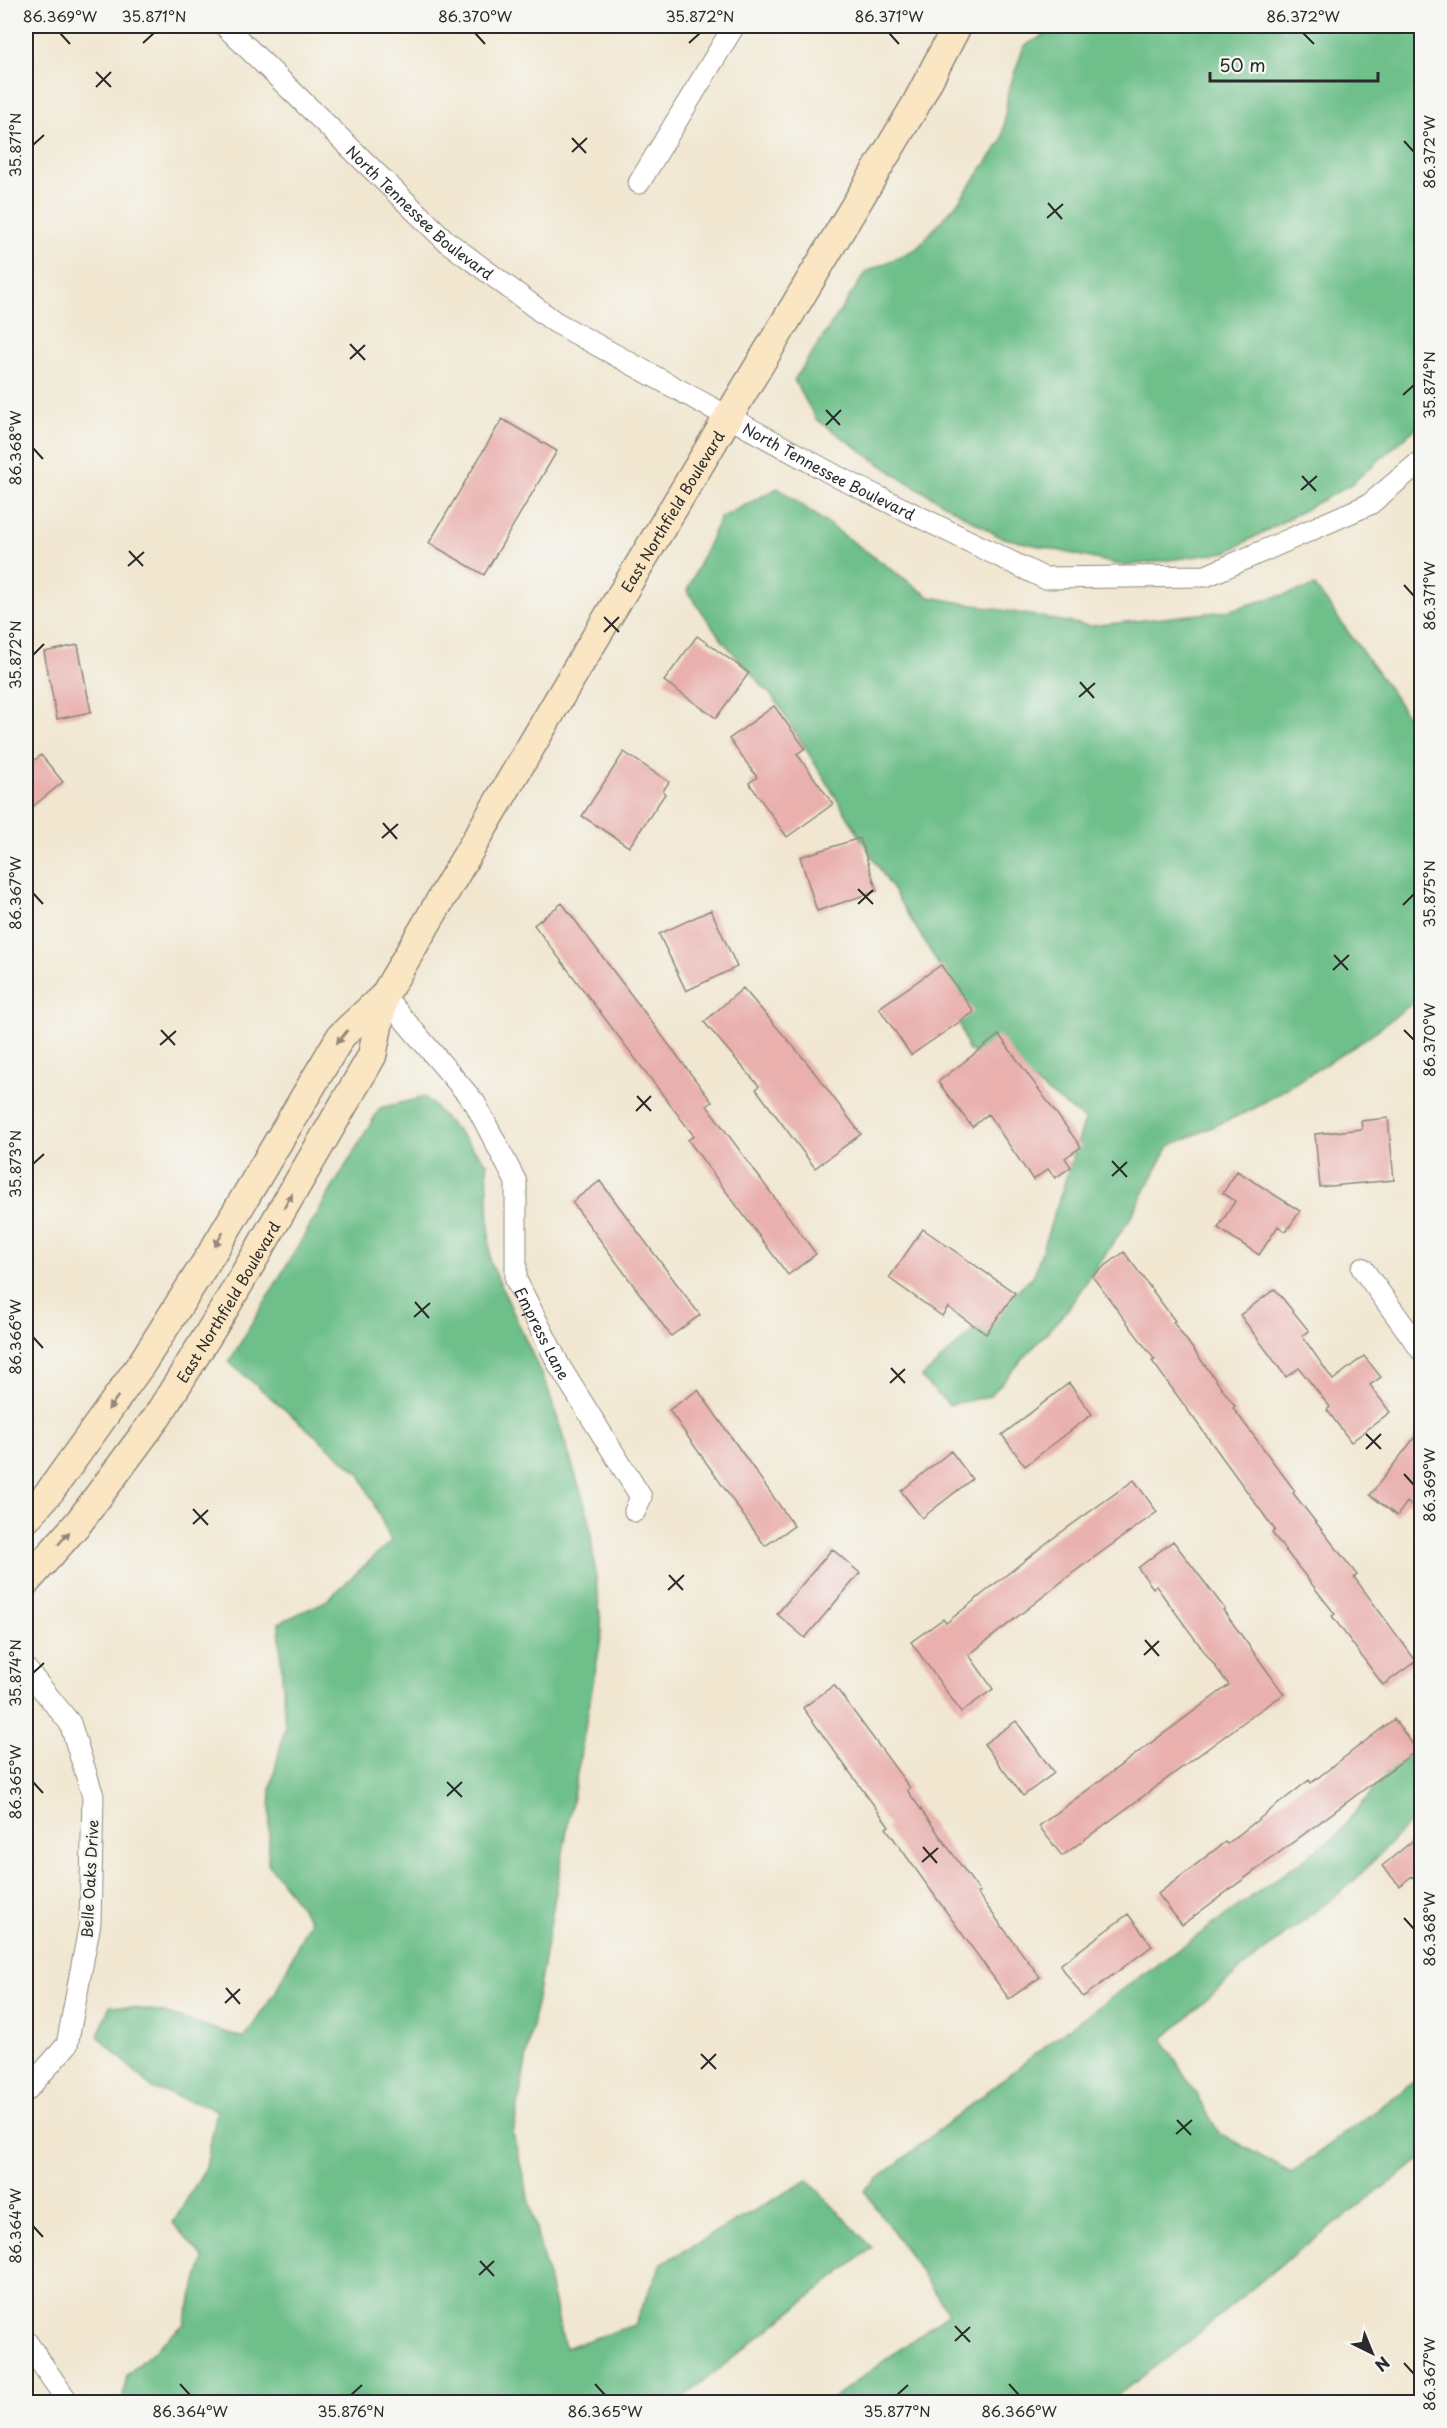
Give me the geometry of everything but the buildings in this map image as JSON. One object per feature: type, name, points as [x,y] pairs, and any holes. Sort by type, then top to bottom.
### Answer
[{"type":"main road","name":"East Northfield Boulevard","points":[[26,1519],[51,1490],[142,1363],[215,1248],[340,1036],[384,996],[915,106],[957,26]]},
{"type":"main road","name":"East Northfield Boulevard","points":[[26,1582],[79,1522],[158,1417],[220,1316],[372,1056],[384,996]]},
{"type":"street","name":"North Tennessee Boulevard","points":[[225,26],[446,241],[555,322],[838,477],[1044,578],[1206,576],[1370,504],[1422,460]]},
{"type":"street","points":[[639,183],[734,26]]},
{"type":"street","name":"Empress Lane","points":[[384,996],[475,1103],[516,1182],[516,1280],[560,1367],[641,1497],[635,1511]]},
{"type":"street","points":[[1362,1268],[1422,1351]]},
{"type":"street","name":"Belle Oaks Drive","points":[[26,1669],[70,1723],[93,1796],[90,1923],[67,2045],[26,2091]]},
{"type":"street","points":[[26,2341],[68,2403]]},
{"type":"green space","points":[[1061,26],[1421,26],[1421,424],[1350,485],[1227,552],[1125,566],[1000,537],[899,477],[816,419],[794,380],[866,272],[916,249],[959,201],[1002,141],[1008,92],[1024,46]]},
{"type":"green space","points":[[778,488],[930,597],[1090,626],[1226,611],[1315,586],[1395,697],[1421,739],[1421,997],[1360,1043],[1253,1109],[1169,1146],[1129,1220],[1067,1310],[990,1396],[949,1405],[921,1378],[1034,1275],[1085,1120],[1031,1080],[968,1050],[942,970],[776,701],[722,640],[687,591],[720,518]]},
{"type":"green space","points":[[425,1097],[487,1163],[490,1261],[548,1389],[589,1518],[602,1633],[513,2134],[565,2348],[634,2325],[662,2263],[808,2180],[872,2248],[677,2402],[122,2402],[127,2375],[184,2324],[204,2259],[173,2223],[206,2167],[217,2110],[152,2088],[98,2036],[110,2005],[157,2011],[244,2038],[275,1993],[310,1920],[268,1863],[271,1787],[285,1727],[279,1623],[326,1601],[391,1541],[360,1474],[229,1362],[380,1108]]},
{"type":"green space","points":[[1421,1731],[1421,1811],[1352,1883],[1240,1970],[1163,2039],[1219,2133],[1291,2173],[1421,2077],[1421,2159],[1285,2261],[1176,2352],[1108,2402],[828,2402],[949,2313],[864,2190],[1051,2041],[1336,1836]]}]
